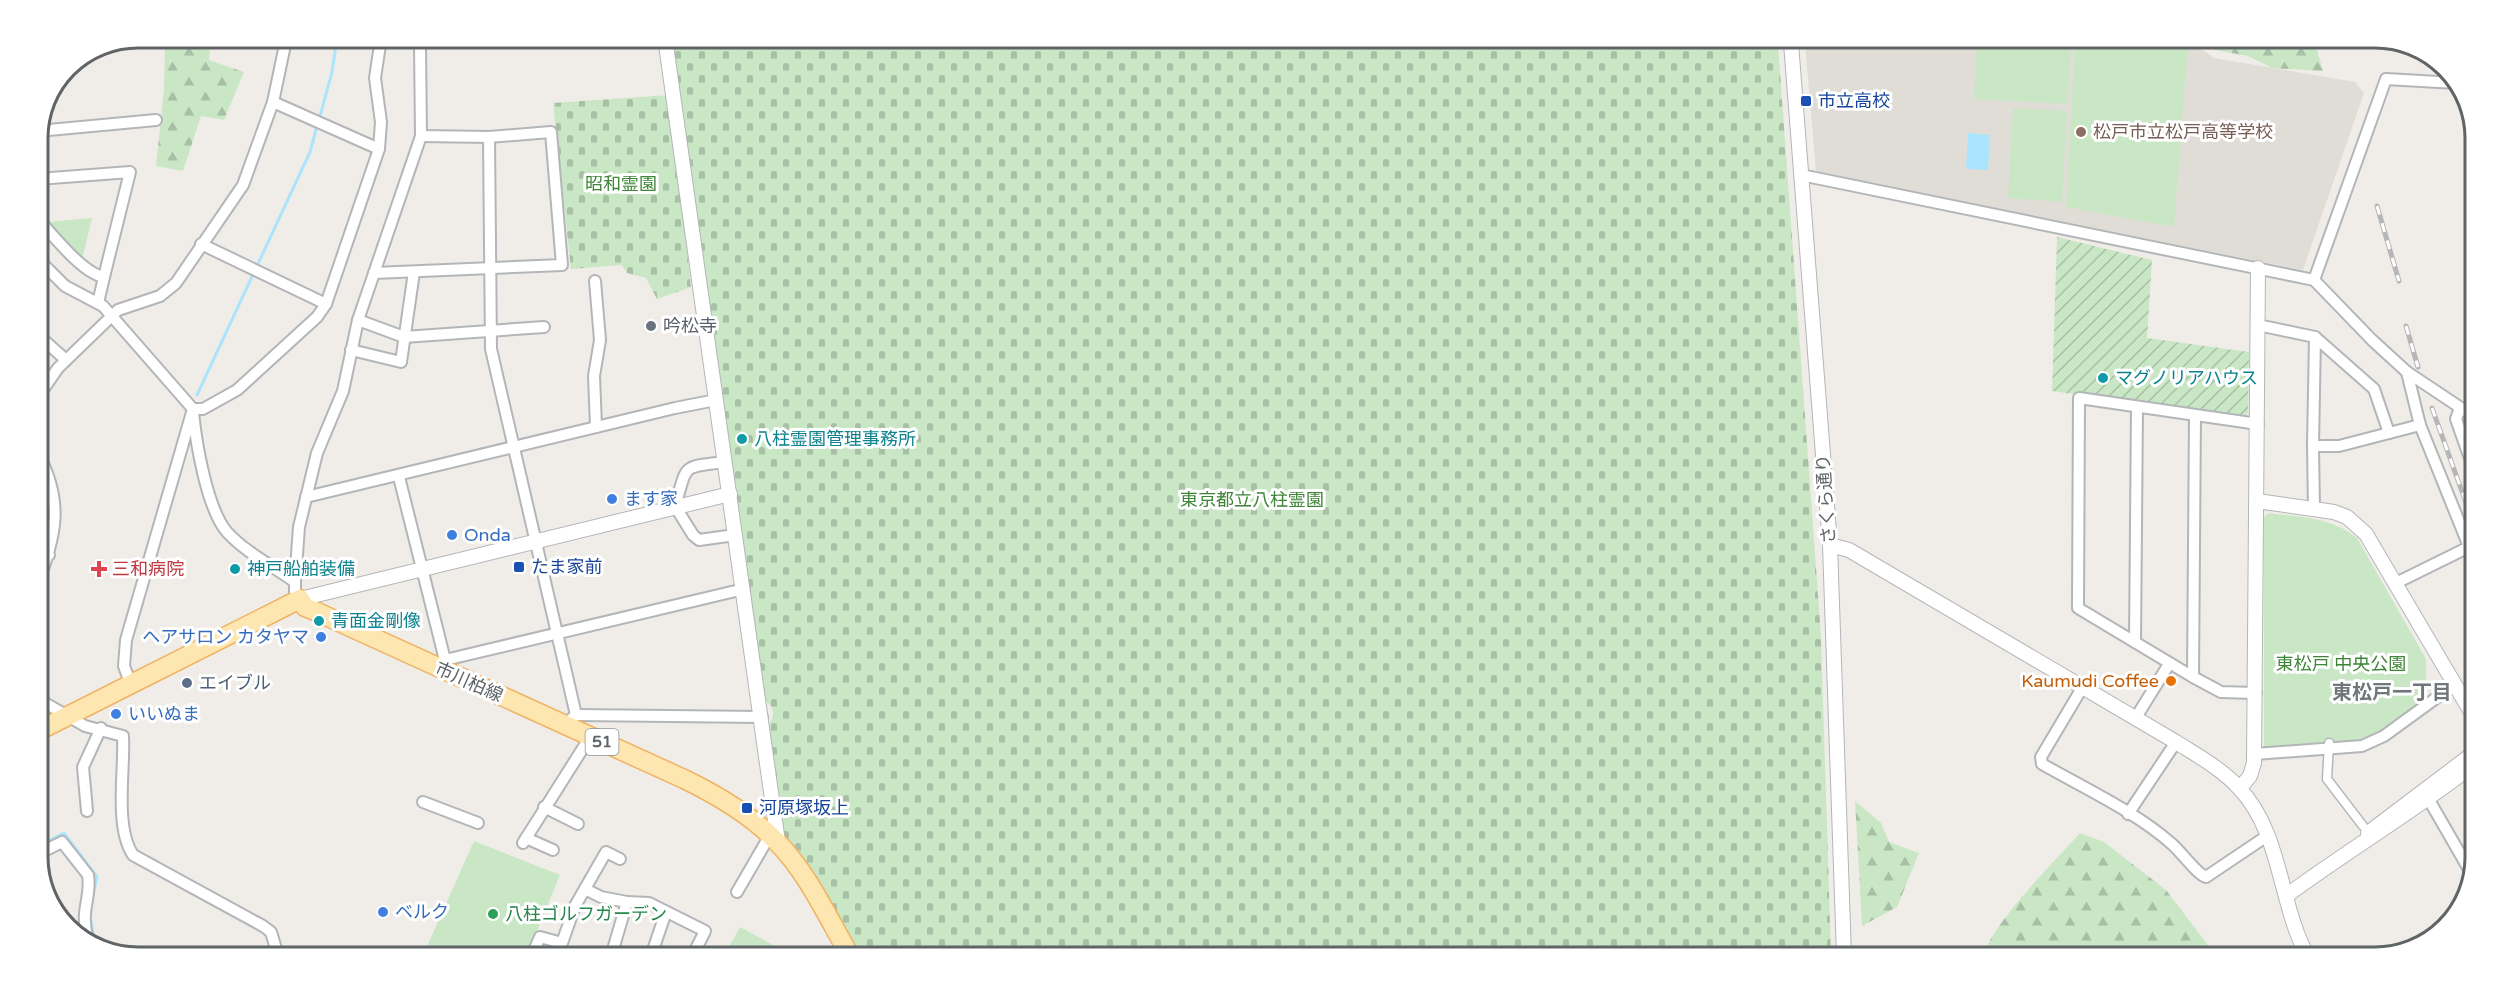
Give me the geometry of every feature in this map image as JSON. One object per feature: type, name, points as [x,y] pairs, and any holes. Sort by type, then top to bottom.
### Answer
[{"type":"main road","name":"市川柏線","points":[[297,590],[305,607],[570,720],[590,736],[706,790],[750,818],[774,839],[802,876],[845,947]]},
{"type":"main road","points":[[48,726],[130,685],[297,590]]},
{"type":"street","points":[[48,384],[66,360],[102,328],[118,309],[160,296],[176,283],[243,185],[273,102],[284,48]]},
{"type":"street","points":[[193,409],[203,409],[237,390],[317,318],[326,304],[378,149],[381,122],[375,78],[380,48]]},
{"type":"street","points":[[297,590],[299,527],[317,453],[344,391],[358,320],[421,136],[420,48]]},
{"type":"street","points":[[666,48],[762,717],[774,839],[737,892]]},
{"type":"street","name":"さくら通り","points":[[1791,48],[1830,545],[1844,947]]},
{"type":"street","points":[[2314,280],[2386,79],[2445,82]]},
{"type":"street","points":[[273,102],[378,149]]},
{"type":"street","points":[[49,130],[156,120]]},
{"type":"street","points":[[374,273],[561,265],[551,132],[489,137],[421,136]]},
{"type":"street","points":[[489,137],[490,349],[558,632],[570,720],[762,717]]},
{"type":"street","points":[[48,178],[130,172],[98,303]]},
{"type":"street","points":[[1801,175],[2314,280],[2372,340],[2407,372],[2465,411]]},
{"type":"street","points":[[48,229],[83,266],[95,276],[104,277]]},
{"type":"street","points":[[201,244],[326,304]]},
{"type":"street","points":[[2240,788],[2250,776],[2255,754],[2258,268]]},
{"type":"street","points":[[48,269],[65,286],[98,303],[193,409],[212,506],[219,520],[238,541],[297,590],[423,569],[729,494]]},
{"type":"street","points":[[351,350],[401,362],[414,272]]},
{"type":"street","points":[[595,281],[600,340],[594,376],[596,428]]},
{"type":"street","points":[[358,320],[404,337],[544,327]]},
{"type":"street","points":[[2258,325],[2315,337],[2374,389],[2389,433]]},
{"type":"street","points":[[2314,509],[2315,337]]},
{"type":"street","points":[[48,344],[66,360]]},
{"type":"street","points":[[2407,372],[2420,425],[2465,535]]},
{"type":"street","points":[[2256,693],[2222,692],[2169,664],[2078,608],[2079,398],[2258,424]]},
{"type":"street","points":[[306,497],[399,477],[716,400]]},
{"type":"street","points":[[2135,642],[2137,408]]},
{"type":"street","points":[[2460,408],[2456,419],[2465,444]]},
{"type":"street","points":[[130,685],[124,666],[126,640],[193,409]]},
{"type":"street","points":[[2193,677],[2195,415]]},
{"type":"street","points":[[2313,446],[2339,447],[2420,425]]},
{"type":"street","points":[[725,462],[691,466],[686,471],[675,506],[693,535],[699,540],[735,535]]},
{"type":"street","points":[[48,473],[56,499],[55,523],[48,560]]},
{"type":"street","points":[[399,477],[423,569],[439,663],[558,632],[744,589]]},
{"type":"street","points":[[2257,501],[2340,514],[2366,534],[2465,702]]},
{"type":"street","points":[[1830,545],[1849,550],[2136,718],[2212,765],[2240,788],[2267,836],[2304,947]]},
{"type":"street","points":[[2396,583],[2465,553]]},
{"type":"street","points":[[2136,718],[2169,664]]},
{"type":"street","points":[[2255,754],[2329,746],[2362,746],[2374,742],[2454,685]]},
{"type":"street","points":[[2082,688],[2041,757],[2042,764],[2166,838],[2189,859],[2202,876],[2206,877],[2267,836]]},
{"type":"street","points":[[48,705],[85,726],[123,735],[123,829],[133,855],[263,926],[271,933],[275,947]]},
{"type":"street","points":[[87,811],[82,767],[101,728]]},
{"type":"street","points":[[553,850],[524,840],[590,736]]},
{"type":"street","points":[[2128,814],[2176,742]]},
{"type":"street","points":[[2329,746],[2326,779],[2363,826]]},
{"type":"street","points":[[2344,855],[2380,823],[2465,759]]},
{"type":"street","points":[[2286,896],[2429,800],[2465,772]]},
{"type":"street","points":[[2429,800],[2465,861]]},
{"type":"street","points":[[423,802],[478,823]]},
{"type":"street","points":[[544,807],[578,824]]},
{"type":"street","points":[[48,849],[62,842],[88,875],[84,907],[85,930]]},
{"type":"street","points":[[536,947],[540,937],[562,944],[575,906],[606,852],[620,859]]},
{"type":"street","points":[[585,889],[601,897],[649,903],[705,931],[697,947]]},
{"type":"street","points":[[614,947],[627,902]]},
{"type":"street","points":[[654,947],[666,912]]},
{"type":"shaded area","name":"松戸市立松戸高等学校","points":[[1805,48],[2200,48],[2214,58],[2355,82],[2364,93],[2303,270],[1816,172]]},
{"type":"green space","points":[[165,48],[210,48],[209,60],[244,72],[224,120],[201,116],[183,171],[156,166],[164,89]]},
{"type":"green space","name":"東京都立八柱霊園","points":[[673,48],[1778,48],[1821,636],[1831,947],[854,947],[784,840],[766,728],[772,720],[773,712],[763,699]]},
{"type":"green space","points":[[1977,48],[2071,48],[2068,104],[1974,99]]},
{"type":"green space","points":[[2075,48],[2188,48],[2174,227],[2066,207]]},
{"type":"green space","points":[[2211,48],[2316,48],[2323,71],[2272,68],[2248,56]]},
{"type":"green space","name":"昭和霊園","points":[[669,95],[691,287],[657,299],[646,278],[627,273],[622,265],[571,269],[553,103]]},
{"type":"green space","points":[[2013,108],[2067,111],[2062,202],[2008,198]]},
{"type":"green space","points":[[92,218],[82,260],[48,222]]},
{"type":"green space","points":[[2057,237],[2152,260],[2147,338],[2249,352],[2248,413],[2243,419],[2052,391]]},
{"type":"green space","name":"東松戸 中央公園","points":[[2269,513],[2326,522],[2357,538],[2426,659],[2426,698],[2380,732],[2361,741],[2264,748],[2264,517]]},
{"type":"green space","points":[[1855,801],[1881,823],[1889,842],[1919,853],[1897,907],[1862,926]]},
{"type":"green space","points":[[2080,833],[2104,842],[2166,890],[2209,947],[1987,947],[1998,927]]},
{"type":"green space","name":"八柱ゴルフガーデン","points":[[474,841],[560,875],[530,947],[427,947]]},
{"type":"green space","points":[[740,927],[777,947],[729,947]]},
{"type":"water","points":[[1968,133],[1990,135],[1988,170],[1966,169]]},
{"type":"waterway","points":[[319,120],[332,72],[336,48]]},
{"type":"waterway","points":[[197,395],[310,152],[317,126]]},
{"type":"waterway","points":[[48,841],[64,833],[97,877],[91,904]]},
{"type":"waterway","points":[[90,916],[93,935]]},
{"type":"railway","points":[[2377,206],[2399,281]]},
{"type":"railway","points":[[2406,326],[2418,367]]},
{"type":"railway","points":[[2432,408],[2465,500]]},
{"type":"place","name":"市立高校","points":[[1806,101]]},
{"type":"place","name":"松戸市立松戸高等学校","points":[[2081,132]]},
{"type":"place","name":"吟松寺","points":[[651,326]]},
{"type":"place","name":"マグノリアハウス","points":[[2103,378]]},
{"type":"place","name":"八柱霊園管理事務所","points":[[742,439]]},
{"type":"place","name":"ます家","points":[[612,499]]},
{"type":"place","name":"Onda","points":[[452,535]]},
{"type":"place","name":"たま家前","points":[[519,567]]},
{"type":"place","name":"三和病院","points":[[99,569]]},
{"type":"place","name":"神戸船舶装備","points":[[235,569]]},
{"type":"place","name":"青面金剛像","points":[[319,621]]},
{"type":"place","name":"ヘアサロン カタヤマ","points":[[321,637]]},
{"type":"place","name":"Kaumudi Coffee","points":[[2171,681]]},
{"type":"place","name":"エイブル","points":[[187,683]]},
{"type":"place","name":"いいぬま","points":[[116,714]]},
{"type":"place","name":"河原塚坂上","points":[[747,808]]},
{"type":"place","name":"ベルク","points":[[383,912]]},
{"type":"place","name":"八柱ゴルフガーデン","points":[[493,914]]},
{"type":"district","name":"東松戸一丁目","points":[[2392,693]]}]
